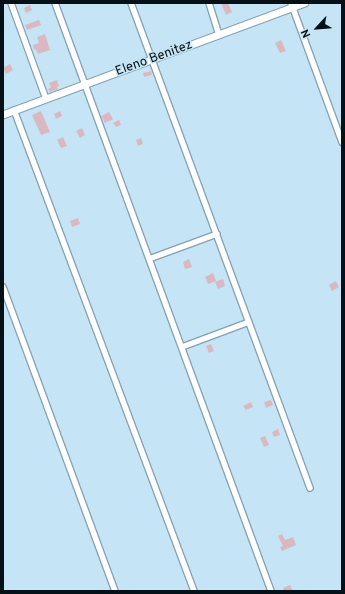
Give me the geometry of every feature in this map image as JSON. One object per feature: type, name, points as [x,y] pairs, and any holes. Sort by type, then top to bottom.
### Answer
[{"type":"street","points":[[12,3],[46,99]]},
{"type":"street","points":[[55,3],[271,591]]},
{"type":"street","points":[[131,3],[310,488]]},
{"type":"street","points":[[209,3],[219,35]]},
{"type":"street","name":"Eleno Benitez","points":[[3,114],[219,35],[292,5],[305,3]]},
{"type":"street","points":[[292,5],[342,142]]},
{"type":"street","points":[[14,110],[194,591]]},
{"type":"street","points":[[150,259],[216,234]]},
{"type":"street","points":[[3,287],[115,591]]},
{"type":"street","points":[[182,347],[249,322]]},
{"type":"building","points":[[221,3],[228,3],[232,12],[226,15]]},
{"type":"building","points":[[30,5],[32,10],[26,13],[24,8]]},
{"type":"building","points":[[39,20],[41,25],[27,30],[25,25]]},
{"type":"building","points":[[45,34],[50,50],[38,54],[36,49],[34,50],[33,45],[39,43],[37,37]]},
{"type":"building","points":[[281,40],[286,51],[280,53],[275,43]]},
{"type":"building","points":[[10,64],[13,70],[6,74],[3,68]]},
{"type":"building","points":[[151,71],[152,75],[144,77],[143,73]]},
{"type":"building","points":[[57,80],[59,86],[57,87],[58,89],[50,92],[48,89],[51,87],[49,83]]},
{"type":"building","points":[[41,111],[50,132],[41,135],[32,115]]},
{"type":"building","points":[[60,111],[62,116],[56,119],[54,114]]},
{"type":"building","points":[[109,112],[113,119],[105,123],[101,116]]},
{"type":"building","points":[[119,120],[121,125],[116,127],[113,123]]},
{"type":"building","points":[[82,128],[85,135],[80,138],[76,131]]},
{"type":"building","points":[[63,137],[67,146],[61,148],[57,140]]},
{"type":"building","points":[[141,138],[143,144],[138,146],[136,140]]},
{"type":"building","points":[[78,218],[80,224],[72,227],[70,221]]},
{"type":"building","points":[[189,259],[192,267],[185,269],[183,262]]},
{"type":"building","points":[[213,273],[216,281],[208,284],[205,277]]},
{"type":"building","points":[[223,279],[225,286],[218,289],[215,282]]},
{"type":"building","points":[[336,281],[339,287],[332,291],[329,285]]},
{"type":"building","points":[[211,344],[214,351],[209,353],[206,346]]},
{"type":"building","points":[[271,400],[273,405],[266,408],[264,402]]},
{"type":"building","points":[[251,402],[253,407],[246,410],[243,406]]},
{"type":"building","points":[[278,429],[280,435],[274,437],[272,432]]},
{"type":"building","points":[[265,436],[269,445],[264,447],[260,438]]},
{"type":"building","points":[[282,534],[285,540],[293,537],[296,545],[282,551],[280,547],[283,546],[278,536]]},
{"type":"building","points":[[290,585],[293,591],[284,591],[283,588]]}]
